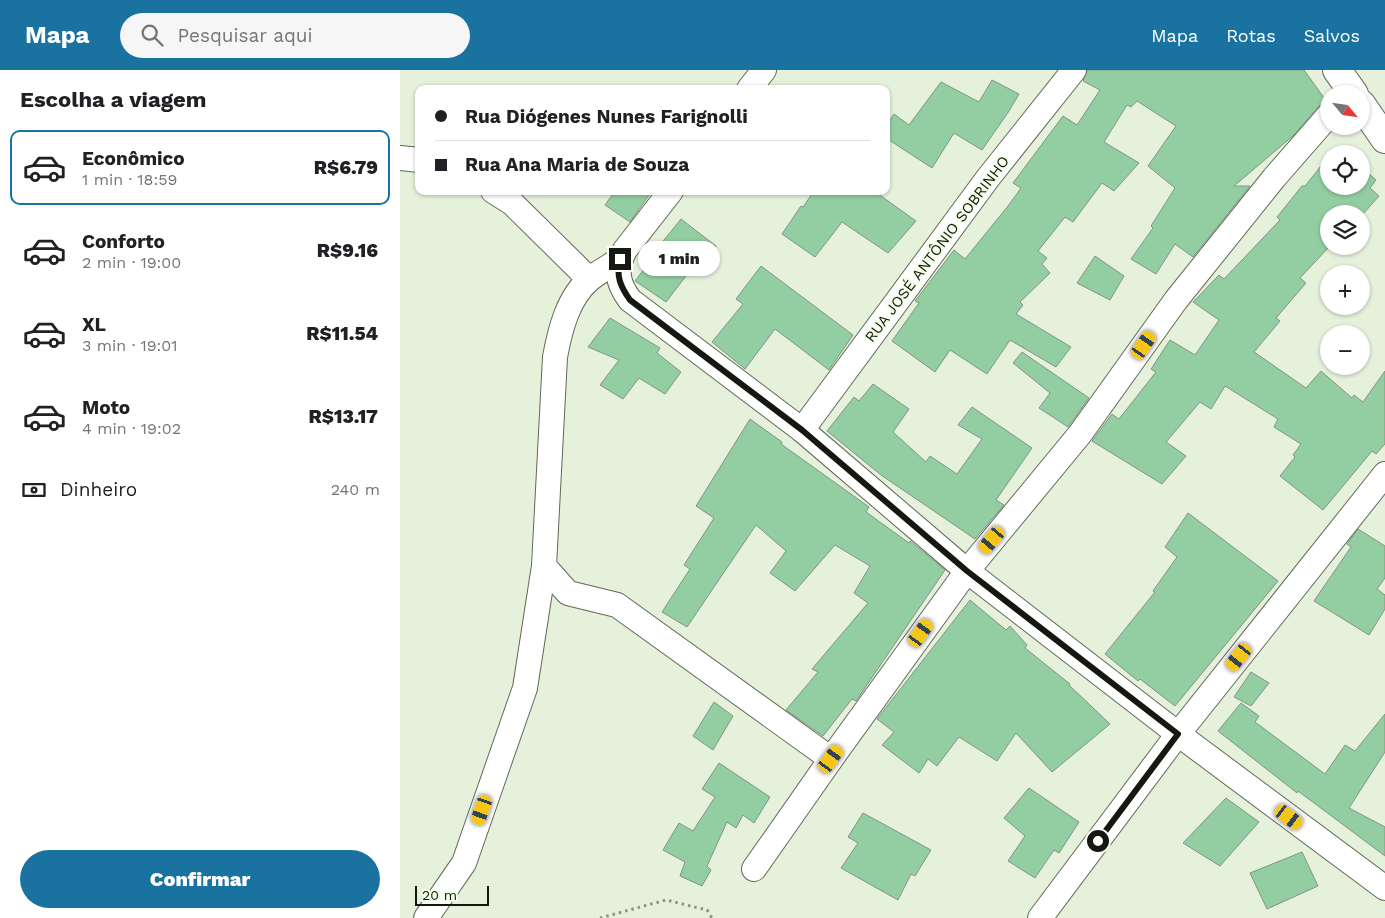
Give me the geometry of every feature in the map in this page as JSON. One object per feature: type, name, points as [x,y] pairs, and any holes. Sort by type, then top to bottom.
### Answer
[{"type":"highway","points":[[1370,118],[1385,139]]},
{"type":"street","points":[[752,85],[764,70]]},
{"type":"street","name":"RUA JOSÉ ANTÔNIO SOBRINHO","points":[[802,430],[988,178],[1074,70]]},
{"type":"street","points":[[754,869],[967,571],[1080,434],[1176,300],[1274,178],[1320,125]]},
{"type":"street","points":[[400,158],[415,160]]},
{"type":"street","points":[[499,195],[512,203],[589,279]]},
{"type":"street","points":[[667,195],[620,259],[618,280],[630,300],[802,430],[967,571],[1178,734],[1385,888]]},
{"type":"street","points":[[426,918],[464,863],[525,688],[544,566],[555,357],[559,336],[566,314],[578,292],[589,279],[620,259]]},
{"type":"street","points":[[1040,918],[1178,734],[1385,474]]},
{"type":"street","points":[[544,566],[568,592],[617,605],[831,759]]},
{"type":"path","points":[[600,918],[666,900],[708,910],[712,918]]},
{"type":"building","points":[[1087,70],[1304,70],[1320,92],[1320,106],[1294,135],[1234,186],[1250,186],[1193,257],[1175,244],[1156,274],[1131,259],[1153,228],[1151,226],[1175,188],[1148,166],[1176,126],[1137,101],[1131,107],[1127,105],[1104,142],[1139,163],[1114,191],[1102,183],[1073,222],[1065,217],[1038,251],[1047,258],[1042,264],[1050,273],[1020,302],[1023,305],[1016,314],[1071,347],[1056,367],[1010,340],[987,374],[950,350],[935,372],[892,341],[919,303],[915,301],[954,250],[965,259],[1008,206],[1021,188],[1013,183],[1063,116],[1077,125],[1100,90],[1083,81]]},
{"type":"building","points":[[992,80],[1019,94],[982,150],[954,133],[932,168],[890,141],[890,120],[894,114],[909,125],[941,82],[979,102]]},
{"type":"building","points":[[1320,167],[1320,195],[1370,195],[1370,188],[1379,196],[1370,206],[1320,205],[1320,255],[1322,255],[1300,278],[1306,283],[1276,318],[1280,321],[1254,352],[1306,388],[1320,372],[1320,375],[1326,375],[1352,398],[1354,395],[1363,402],[1385,371],[1385,444],[1376,454],[1372,451],[1323,510],[1280,476],[1295,457],[1293,455],[1301,444],[1274,427],[1278,419],[1225,386],[1211,409],[1200,402],[1166,442],[1186,456],[1162,484],[1092,441],[1112,414],[1119,419],[1156,372],[1151,369],[1170,340],[1195,355],[1219,320],[1193,302],[1219,275],[1224,279],[1280,220],[1277,217],[1302,186],[1305,186]]},
{"type":"building","points":[[1370,175],[1376,180],[1370,188]]},
{"type":"building","points":[[612,195],[649,195],[630,222],[605,205]]},
{"type":"building","points":[[811,195],[880,195],[916,221],[888,253],[842,222],[815,257],[782,234],[801,206],[803,207]]},
{"type":"building","points":[[681,219],[716,246],[697,272],[692,268],[666,302],[635,281]]},
{"type":"building","points":[[1095,256],[1124,276],[1110,300],[1077,283]]},
{"type":"building","points":[[761,266],[853,335],[829,370],[775,329],[745,369],[712,342],[743,304],[736,299]]},
{"type":"building","points":[[610,318],[660,348],[657,353],[681,372],[665,394],[639,378],[623,399],[600,385],[619,360],[588,347]]},
{"type":"building","points":[[1022,352],[1089,398],[1068,427],[1039,408],[1050,393],[1013,363]]},
{"type":"building","points":[[873,384],[909,409],[893,432],[926,462],[930,456],[957,474],[982,439],[958,425],[972,407],[1032,448],[996,500],[1004,505],[975,539],[881,475],[827,431],[854,397],[859,401]]},
{"type":"building","points":[[750,419],[782,442],[781,444],[869,507],[866,512],[909,543],[910,541],[945,570],[856,701],[852,699],[823,736],[786,710],[818,672],[812,669],[868,603],[854,593],[870,566],[835,545],[795,591],[770,573],[786,551],[756,525],[687,627],[662,612],[690,569],[684,565],[714,518],[696,506]]},
{"type":"building","points":[[1188,513],[1278,581],[1175,706],[1140,679],[1138,681],[1105,654],[1155,592],[1153,591],[1177,557],[1165,547]]},
{"type":"building","points":[[1358,529],[1385,546],[1385,578],[1377,589],[1385,595],[1385,609],[1369,635],[1314,601],[1351,547],[1347,544]]},
{"type":"building","points":[[970,600],[1006,630],[1010,626],[1027,645],[1025,648],[1070,684],[1110,724],[1052,772],[1016,733],[997,761],[959,737],[937,766],[928,759],[919,773],[882,745],[894,732],[877,719]]},
{"type":"building","points":[[1251,672],[1269,683],[1251,706],[1234,697]]},
{"type":"building","points":[[714,702],[733,716],[713,750],[693,736]]},
{"type":"building","points":[[1241,703],[1259,716],[1255,722],[1325,774],[1345,745],[1355,751],[1385,714],[1385,752],[1349,808],[1385,827],[1385,856],[1298,791],[1297,793],[1218,731]]},
{"type":"building","points":[[719,763],[770,797],[754,823],[743,815],[736,828],[727,822],[707,866],[711,870],[702,886],[680,876],[685,862],[663,850],[679,823],[693,831],[715,797],[702,789]]},
{"type":"building","points":[[1029,788],[1079,822],[1059,853],[1054,850],[1035,878],[1008,861],[1025,836],[1004,818]]},
{"type":"building","points":[[1226,798],[1259,822],[1220,866],[1183,843]]},
{"type":"building","points":[[863,813],[931,850],[915,876],[911,874],[898,900],[841,868],[858,843],[848,837]]},
{"type":"building","points":[[1302,852],[1318,886],[1267,909],[1250,873]]},
{"type":"route","points":[[620,259],[618,280],[630,300],[802,430],[967,571],[1178,734],[1098,841]]}]
